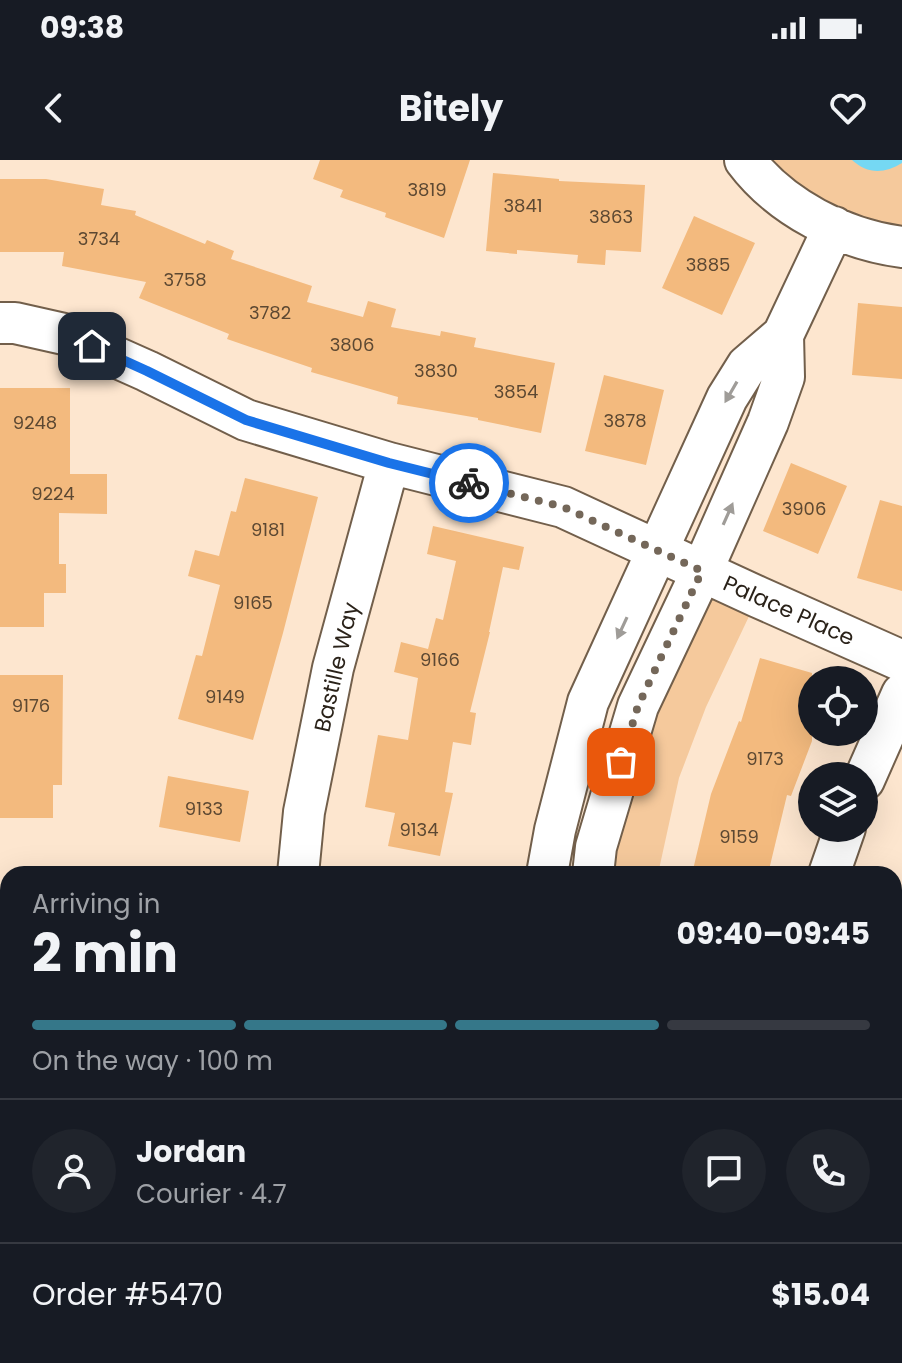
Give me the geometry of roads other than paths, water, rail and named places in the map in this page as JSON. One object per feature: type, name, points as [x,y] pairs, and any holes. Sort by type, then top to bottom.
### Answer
[{"type":"street","points":[[745,160],[766,185],[795,207],[873,243],[902,247]]},
{"type":"street","points":[[548,866],[588,702],[727,398],[747,366],[783,335],[834,227]]},
{"type":"street","name":"Palace Place","points":[[0,323],[15,323],[64,334],[246,420],[389,463],[563,507],[902,661]]},
{"type":"street","points":[[594,866],[596,847],[638,706],[768,422],[784,377],[783,335]]},
{"type":"street","name":"Bastille Way","points":[[299,866],[304,812],[333,668],[389,463]]},
{"type":"street","points":[[872,762],[902,694]]},
{"type":"street","points":[[832,866],[840,842]]},
{"type":"water","points":[[852,160],[902,160],[902,163],[876,171]]}]
